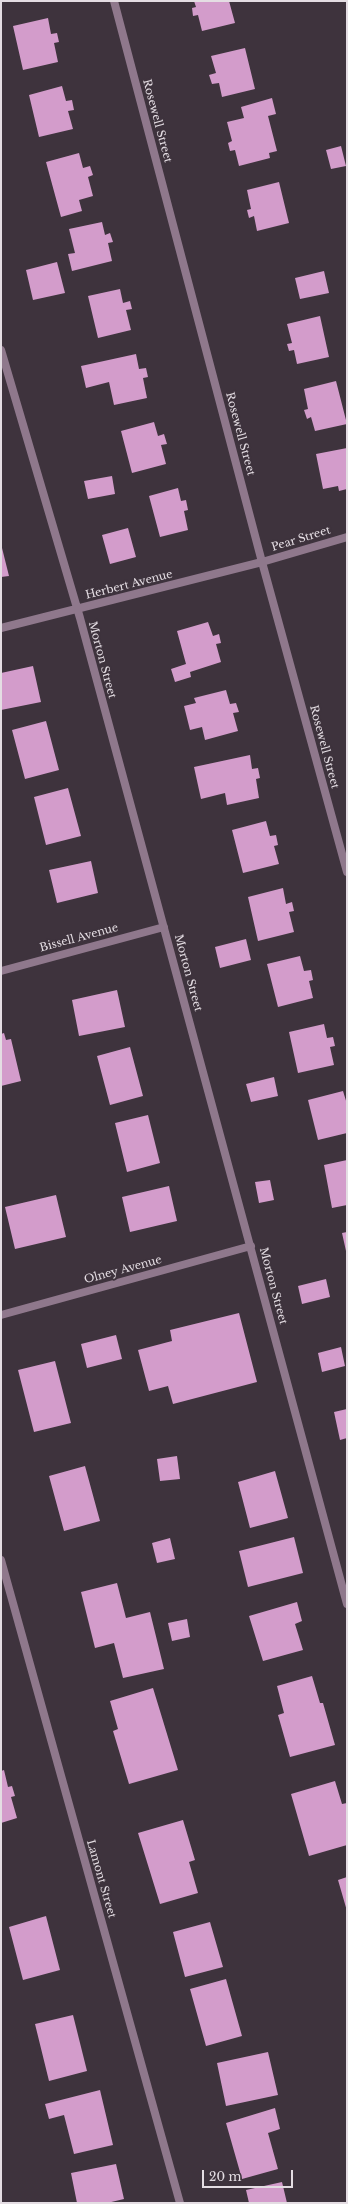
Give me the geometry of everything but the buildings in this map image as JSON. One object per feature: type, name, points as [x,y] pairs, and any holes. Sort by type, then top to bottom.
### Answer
[{"type":"street","name":"Rosewell Street","points":[[114,1],[262,562],[347,872]]},
{"type":"street","name":"Morton Street","points":[[1,350],[77,610],[347,1604]]},
{"type":"street","name":"Pear Street","points":[[262,562],[347,537]]},
{"type":"street","name":"Herbert Avenue","points":[[1,628],[262,562]]},
{"type":"street","name":"Bissell Avenue","points":[[1,971],[164,927]]},
{"type":"street","name":"Olney Avenue","points":[[1,1314],[251,1246]]},
{"type":"street","name":"Lamont Street","points":[[1,1560],[180,2203]]}]
